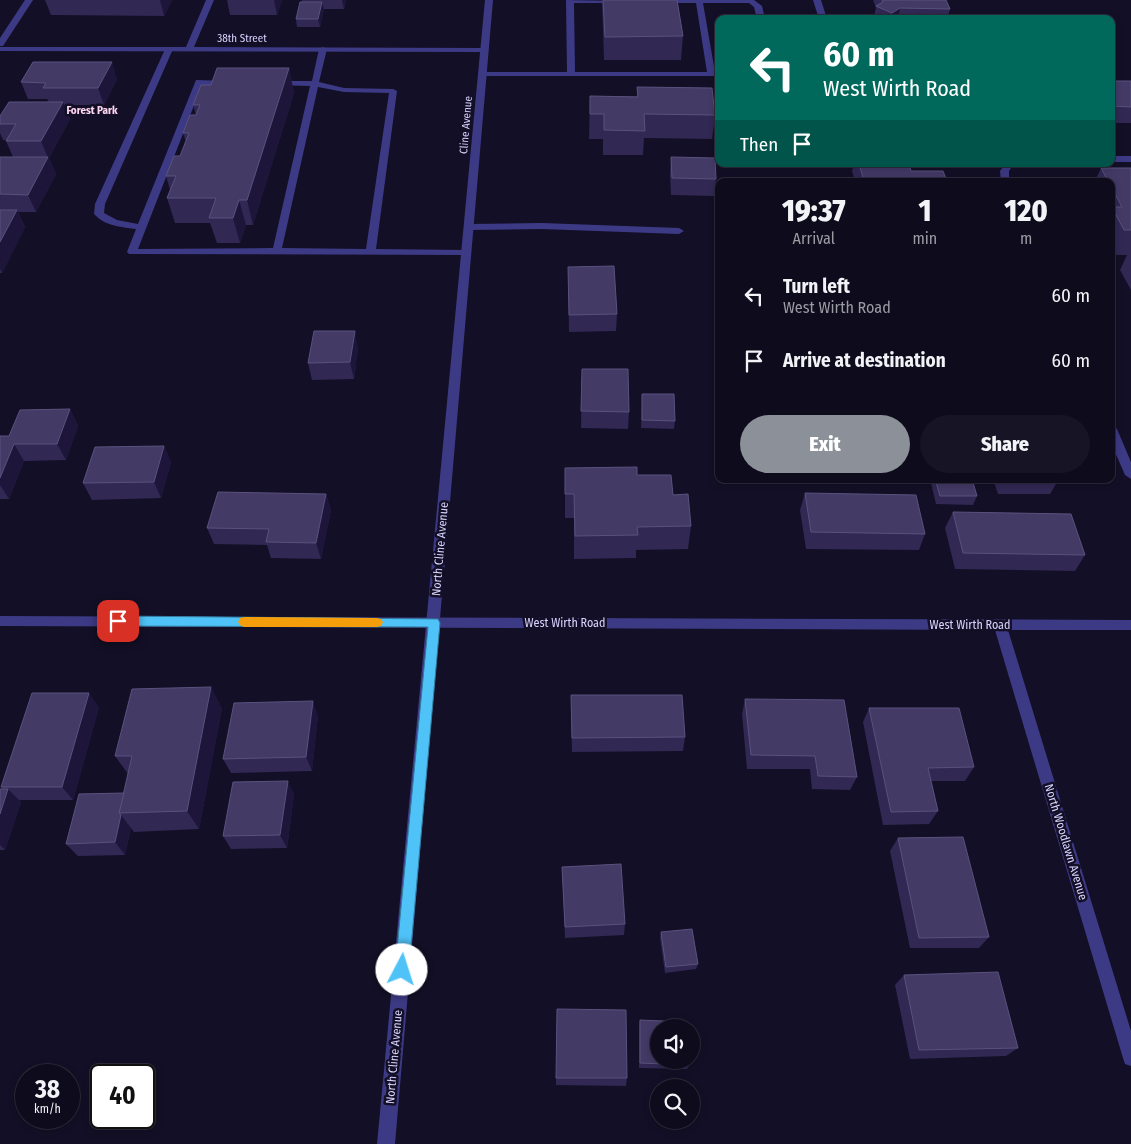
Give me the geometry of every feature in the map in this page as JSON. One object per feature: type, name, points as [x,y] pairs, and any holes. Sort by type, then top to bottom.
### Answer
[{"type":"street","points":[[0,44],[29,0]]},
{"type":"street","points":[[189,49],[210,0]]},
{"type":"street","name":"Cline Avenue","points":[[467,253],[488,0]]},
{"type":"street","points":[[571,74],[570,0],[630,1]]},
{"type":"street","points":[[817,0],[822,15]]},
{"type":"street","points":[[650,1],[751,1],[758,6],[760,15]]},
{"type":"street","points":[[483,74],[715,74],[699,1]]},
{"type":"street","name":"38th Street","points":[[0,49],[485,50]]},
{"type":"street","points":[[142,227],[105,220],[100,214],[100,204],[170,49]]},
{"type":"street","points":[[277,251],[323,49]]},
{"type":"street","points":[[238,83],[199,82],[132,252],[370,251],[467,253]]},
{"type":"street","points":[[267,83],[315,84],[344,90],[393,91],[370,251]]},
{"type":"street","points":[[1115,159],[1131,159]]},
{"type":"street","points":[[469,227],[542,226],[679,231]]},
{"type":"street","name":"North Cline Avenue","points":[[386,1144],[467,253]]},
{"type":"street","points":[[1115,438],[1131,475]]},
{"type":"street","name":"West Wirth Road","points":[[0,621],[1131,625]]},
{"type":"street","name":"North Woodlawn Avenue","points":[[1000,625],[1131,1058]]},
{"type":"building","points":[[603,0],[677,0],[683,36],[605,37]]},
{"type":"building","points":[[882,0],[946,0],[950,9],[900,8],[892,13],[876,6],[883,2]]},
{"type":"building","points":[[300,2],[322,2],[318,19],[296,19]]},
{"type":"building","points":[[33,62],[112,62],[98,88],[43,88],[46,83],[21,82]]},
{"type":"building","points":[[217,68],[289,68],[247,200],[239,200],[233,218],[209,218],[216,198],[167,198],[176,176],[166,176],[174,156],[180,156],[189,133],[183,133],[190,115],[196,115],[200,105],[193,105],[201,85],[211,85]]},
{"type":"building","points":[[1115,81],[1131,81],[1131,107],[1115,106]]},
{"type":"building","points":[[637,87],[712,88],[715,115],[644,114],[645,131],[604,130],[604,114],[590,114],[590,96],[638,97]]},
{"type":"building","points":[[9,102],[63,102],[41,141],[6,141],[16,124],[0,124],[0,116]]},
{"type":"building","points":[[0,157],[48,157],[28,195],[0,194]]},
{"type":"building","points":[[671,157],[715,158],[715,179],[672,178]]},
{"type":"building","points":[[860,167],[910,167],[911,171],[943,171],[946,178],[863,178]]},
{"type":"building","points":[[1101,168],[1131,168],[1131,230],[1124,230],[1115,213],[1115,207],[1122,207],[1115,194],[1115,178],[1106,178]]},
{"type":"building","points":[[0,210],[17,210],[0,242]]},
{"type":"building","points":[[614,266],[617,314],[569,315],[568,267]]},
{"type":"building","points":[[314,331],[355,331],[350,362],[308,363]]},
{"type":"building","points":[[582,369],[628,369],[629,412],[581,411]]},
{"type":"building","points":[[642,394],[674,394],[675,421],[642,420]]},
{"type":"building","points":[[70,409],[57,444],[14,444],[0,478],[0,436],[9,436],[20,410]]},
{"type":"building","points":[[164,446],[154,482],[83,483],[95,447]]},
{"type":"building","points":[[637,467],[637,475],[671,475],[673,495],[688,494],[691,526],[637,527],[638,535],[575,536],[574,494],[565,494],[565,468]]},
{"type":"building","points":[[936,483],[973,483],[977,496],[940,496]]},
{"type":"building","points":[[218,492],[326,494],[316,543],[266,542],[269,529],[207,528]]},
{"type":"building","points":[[805,493],[916,495],[925,534],[811,532]]},
{"type":"building","points":[[953,512],[1071,514],[1085,555],[963,553]]},
{"type":"building","points":[[211,687],[187,811],[119,813],[132,756],[115,756],[132,689]]},
{"type":"building","points":[[32,693],[89,693],[62,787],[1,787]]},
{"type":"building","points":[[571,695],[682,695],[685,737],[572,738]]},
{"type":"building","points":[[745,699],[844,700],[857,777],[818,776],[815,756],[751,755]]},
{"type":"building","points":[[313,701],[306,757],[223,759],[234,703]]},
{"type":"building","points":[[869,708],[959,708],[974,767],[928,768],[938,811],[891,812]]},
{"type":"building","points":[[288,781],[280,835],[223,836],[233,782]]},
{"type":"building","points":[[0,789],[8,789],[0,814]]},
{"type":"building","points":[[124,793],[115,842],[66,844],[79,794]]},
{"type":"building","points":[[963,837],[989,937],[919,938],[898,838]]},
{"type":"building","points":[[621,864],[625,924],[565,927],[562,867]]},
{"type":"building","points":[[692,929],[698,964],[666,967],[661,932]]},
{"type":"building","points":[[998,972],[1018,1048],[919,1050],[904,975]]},
{"type":"building","points":[[557,1009],[626,1010],[627,1078],[556,1078]]},
{"type":"building","points":[[640,1020],[650,1020],[650,1063],[640,1063]]},
{"type":"slow traffic","points":[[244,622],[377,622]]},
{"type":"district","name":"Forest Park","points":[[92,110]]},
{"type":"route","points":[[118,621],[434,623],[402,970]]}]
